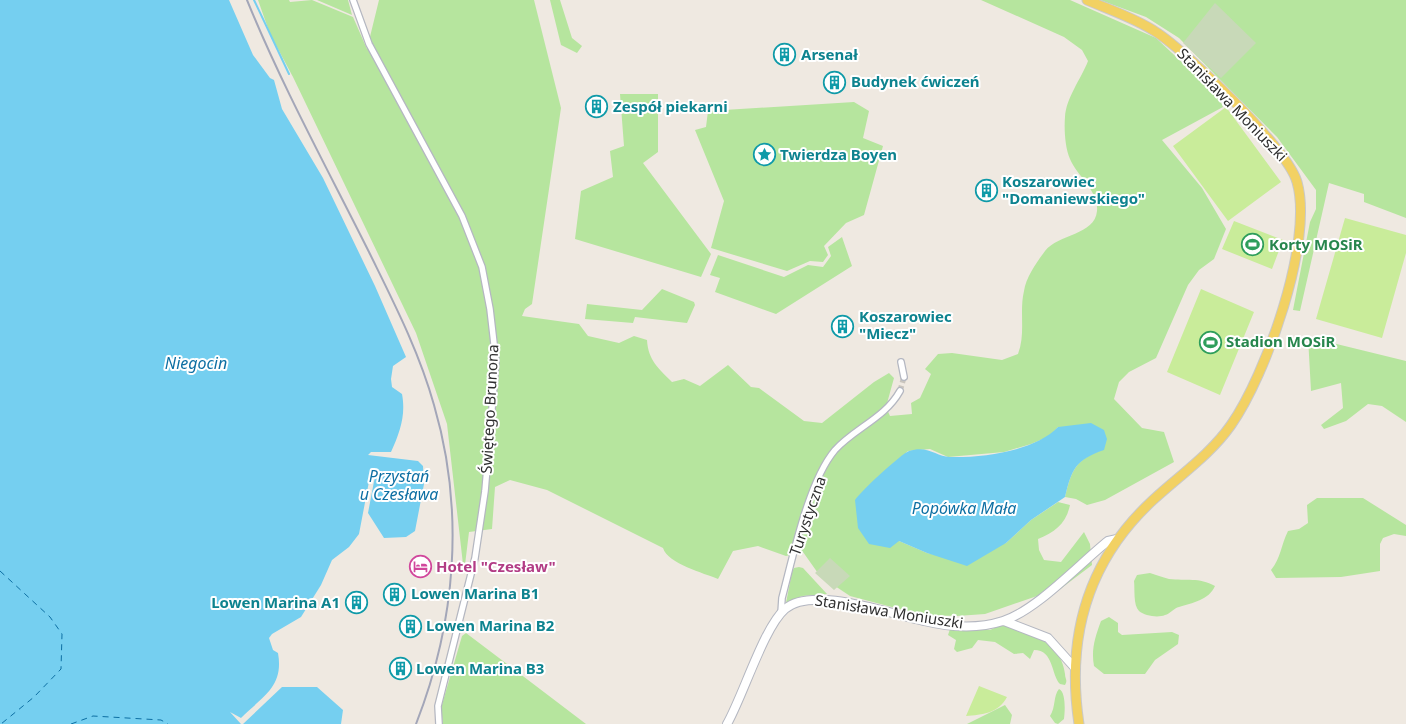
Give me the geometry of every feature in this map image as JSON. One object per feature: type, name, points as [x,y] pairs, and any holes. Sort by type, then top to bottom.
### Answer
[{"type":"main road","name":"Stanisława Moniuszki","points":[[1087,0],[1142,24],[1178,49],[1278,150],[1295,175],[1301,200],[1300,236],[1287,292],[1270,342],[1245,401],[1218,442],[1154,500],[1117,539]]},
{"type":"main road","points":[[1079,724],[1074,668],[1079,625],[1097,574],[1117,539]]},
{"type":"street","name":"Świętego Brunona","points":[[353,0],[369,44],[462,216],[475,245],[482,267],[494,336],[494,395],[484,491],[470,582],[438,706],[439,724]]},
{"type":"street","points":[[901,362],[904,377]]},
{"type":"street","name":"Turystyczna","points":[[781,613],[782,598],[806,512],[826,463],[841,445],[889,408],[900,391]]},
{"type":"street","name":"Stanisława Moniuszki","points":[[728,724],[776,619],[797,601],[816,598],[934,623],[974,626],[1004,621],[1033,604],[1108,541],[1117,539]]},
{"type":"street","points":[[1004,621],[1048,638],[1074,668]]},
{"type":"green space","points":[[258,0],[289,0],[290,2],[312,0],[353,17],[367,49],[379,0],[534,0],[561,108],[532,304],[525,309],[522,316],[579,324],[588,336],[619,343],[634,336],[647,340],[652,359],[672,382],[684,379],[700,386],[728,365],[751,387],[759,388],[804,421],[822,423],[874,382],[889,373],[894,378],[886,407],[890,416],[912,414],[911,403],[920,398],[931,374],[925,369],[938,354],[952,353],[1002,360],[1018,354],[1022,338],[1025,286],[1032,270],[1051,245],[1083,230],[1095,219],[1097,204],[1095,197],[1070,159],[1065,133],[1065,117],[1068,103],[1088,61],[1082,50],[1064,37],[981,0],[1070,0],[1156,38],[1218,96],[1223,107],[1162,140],[1202,188],[1226,229],[1214,259],[1199,270],[1188,285],[1156,358],[1129,372],[1119,382],[1114,399],[1142,428],[1164,432],[1174,462],[1105,500],[1087,505],[1076,499],[1065,497],[1067,487],[1076,467],[1087,457],[1104,449],[1058,427],[1050,436],[1004,452],[948,457],[930,449],[908,451],[887,470],[899,541],[927,553],[945,557],[1006,543],[1031,520],[1058,502],[1070,505],[1063,522],[1050,533],[1038,539],[1039,550],[1044,560],[1061,562],[1084,532],[1090,544],[1092,565],[1055,593],[1040,595],[985,614],[957,616],[922,615],[850,596],[820,576],[803,552],[786,556],[758,546],[733,551],[718,579],[679,563],[666,554],[663,548],[547,490],[510,480],[495,487],[492,529],[469,532],[464,573],[447,424],[416,333],[293,77],[270,34]]},
{"type":"green space","points":[[317,0],[348,0],[352,15]]},
{"type":"green space","points":[[550,0],[560,0],[572,38],[582,46],[577,53],[561,45]]},
{"type":"green space","points":[[1100,0],[1406,0],[1406,218],[1364,202],[1364,194],[1329,183],[1300,311],[1293,310],[1310,222],[1316,209],[1316,190],[1277,137],[1179,38],[1146,17]]},
{"type":"green space","points":[[1215,3],[1256,43],[1221,78],[1183,43]]},
{"type":"green space","points":[[620,94],[658,94],[658,152],[643,163],[711,254],[701,277],[575,239],[581,191],[613,177],[610,151],[624,146]]},
{"type":"green space","points":[[854,102],[869,111],[863,138],[883,146],[864,215],[846,223],[824,246],[828,255],[823,262],[810,261],[787,271],[711,248],[724,201],[695,130],[706,127],[708,111]]},
{"type":"green space","points":[[1226,107],[1281,182],[1228,221],[1173,146]]},
{"type":"green space","points":[[1345,218],[1406,235],[1406,253],[1382,338],[1316,319]]},
{"type":"green space","name":"Korty MOSiR","points":[[1234,221],[1283,240],[1272,269],[1222,249]]},
{"type":"green space","points":[[842,237],[852,266],[776,314],[715,292],[720,278],[710,275],[718,255],[784,277],[808,265],[823,267],[831,256],[828,247]]},
{"type":"green space","points":[[662,289],[694,302],[695,305],[687,323],[635,317],[633,323],[585,319],[587,304],[642,310]]},
{"type":"green space","name":"Stadion MOSiR","points":[[1201,289],[1254,312],[1220,395],[1167,372]]},
{"type":"green space","points":[[1308,337],[1406,361],[1406,422],[1382,406],[1368,404],[1346,421],[1324,429],[1321,425],[1343,408],[1341,383],[1311,391]]},
{"type":"green space","points":[[1317,498],[1363,498],[1406,525],[1406,536],[1394,534],[1383,538],[1380,544],[1380,571],[1341,577],[1276,578],[1271,570],[1277,561],[1288,531],[1299,529],[1308,523],[1307,505]]},
{"type":"green space","points":[[830,558],[850,576],[834,590],[815,573]]},
{"type":"green space","points":[[794,568],[803,568],[827,594],[802,596],[786,603],[792,572]]},
{"type":"green space","points":[[1150,573],[1169,579],[1203,581],[1215,586],[1209,595],[1200,600],[1177,608],[1167,614],[1152,616],[1142,613],[1137,608],[1134,581],[1137,575]]},
{"type":"green space","points":[[1109,617],[1118,623],[1118,632],[1122,635],[1172,632],[1179,635],[1178,644],[1155,660],[1145,674],[1104,674],[1094,666],[1093,649],[1101,621]]},
{"type":"green space","points":[[1001,625],[1032,635],[1050,646],[1057,653],[1062,663],[1066,681],[1065,685],[1060,684],[1057,680],[1049,658],[1040,651],[1034,650],[1030,659],[1023,653],[1014,654],[995,642],[978,640],[972,648],[957,652],[954,649],[956,640],[948,635],[950,629],[979,628],[990,630]]},
{"type":"green space","points":[[466,633],[586,724],[443,724],[441,708],[462,636]]},
{"type":"green space","points":[[979,686],[1007,697],[995,710],[984,714],[966,716]]},
{"type":"green space","points":[[1059,689],[1063,694],[1065,711],[1064,719],[1058,724],[1050,716]]},
{"type":"green space","points":[[1005,705],[1012,715],[1010,724],[967,724]]},
{"type":"water","name":"Niegocin","points":[[0,0],[229,0],[253,55],[270,78],[274,80],[282,109],[323,178],[375,286],[406,357],[393,366],[391,379],[392,387],[402,394],[403,402],[403,416],[397,437],[391,452],[371,452],[368,455],[418,461],[423,466],[424,484],[415,531],[406,537],[384,538],[368,513],[376,471],[371,471],[359,534],[349,547],[332,560],[321,585],[301,617],[272,634],[269,638],[273,650],[278,653],[278,674],[270,690],[241,718],[230,712],[241,724],[0,724]]},
{"type":"water","name":"Popówka Mała","points":[[1091,423],[1104,430],[1107,439],[1104,450],[1087,458],[1076,467],[1070,479],[1065,497],[1031,520],[1006,543],[967,566],[927,553],[899,541],[890,548],[869,544],[858,528],[855,500],[881,473],[909,451],[922,449],[950,457],[993,454],[1036,442],[1058,427]]},
{"type":"water","points":[[282,687],[317,687],[343,710],[341,724],[243,724]]},
{"type":"waterway","points":[[254,0],[289,74]]},
{"type":"ferry route","points":[[0,571],[50,617],[62,634],[61,669],[34,697],[1,724]]},
{"type":"ferry route","points":[[71,724],[93,716],[161,720],[168,724]]},
{"type":"tunnel","points":[[900,391],[904,377]]},
{"type":"railway","points":[[247,0],[290,95],[405,327],[428,385],[444,445],[450,485],[452,566],[440,646],[430,685],[416,724]]},
{"type":"place","name":"Arsenał","points":[[785,55]]},
{"type":"place","name":"Budynek ćwiczeń","points":[[835,82]]},
{"type":"place","name":"Zespół piekarni","points":[[597,107]]},
{"type":"place","name":"Twierdza Boyen","points":[[764,155]]},
{"type":"place","name":"Koszarowiec \"Domaniewskiego\"","points":[[986,191]]},
{"type":"place","name":"Korty MOSiR","points":[[1253,245]]},
{"type":"place","name":"Koszarowiec \"Miecz\"","points":[[843,326]]},
{"type":"place","name":"Stadion MOSiR","points":[[1210,342]]},
{"type":"place","name":"Hotel \"Czesław\"","points":[[420,567]]},
{"type":"place","name":"Lowen Marina B1","points":[[395,594]]},
{"type":"place","name":"Lowen Marina A1","points":[[356,603]]},
{"type":"place","name":"Lowen Marina B2","points":[[410,626]]},
{"type":"place","name":"Lowen Marina B3","points":[[400,669]]},
{"type":"water label","name":"Przystań u Czesława","points":[[399,485]]}]
